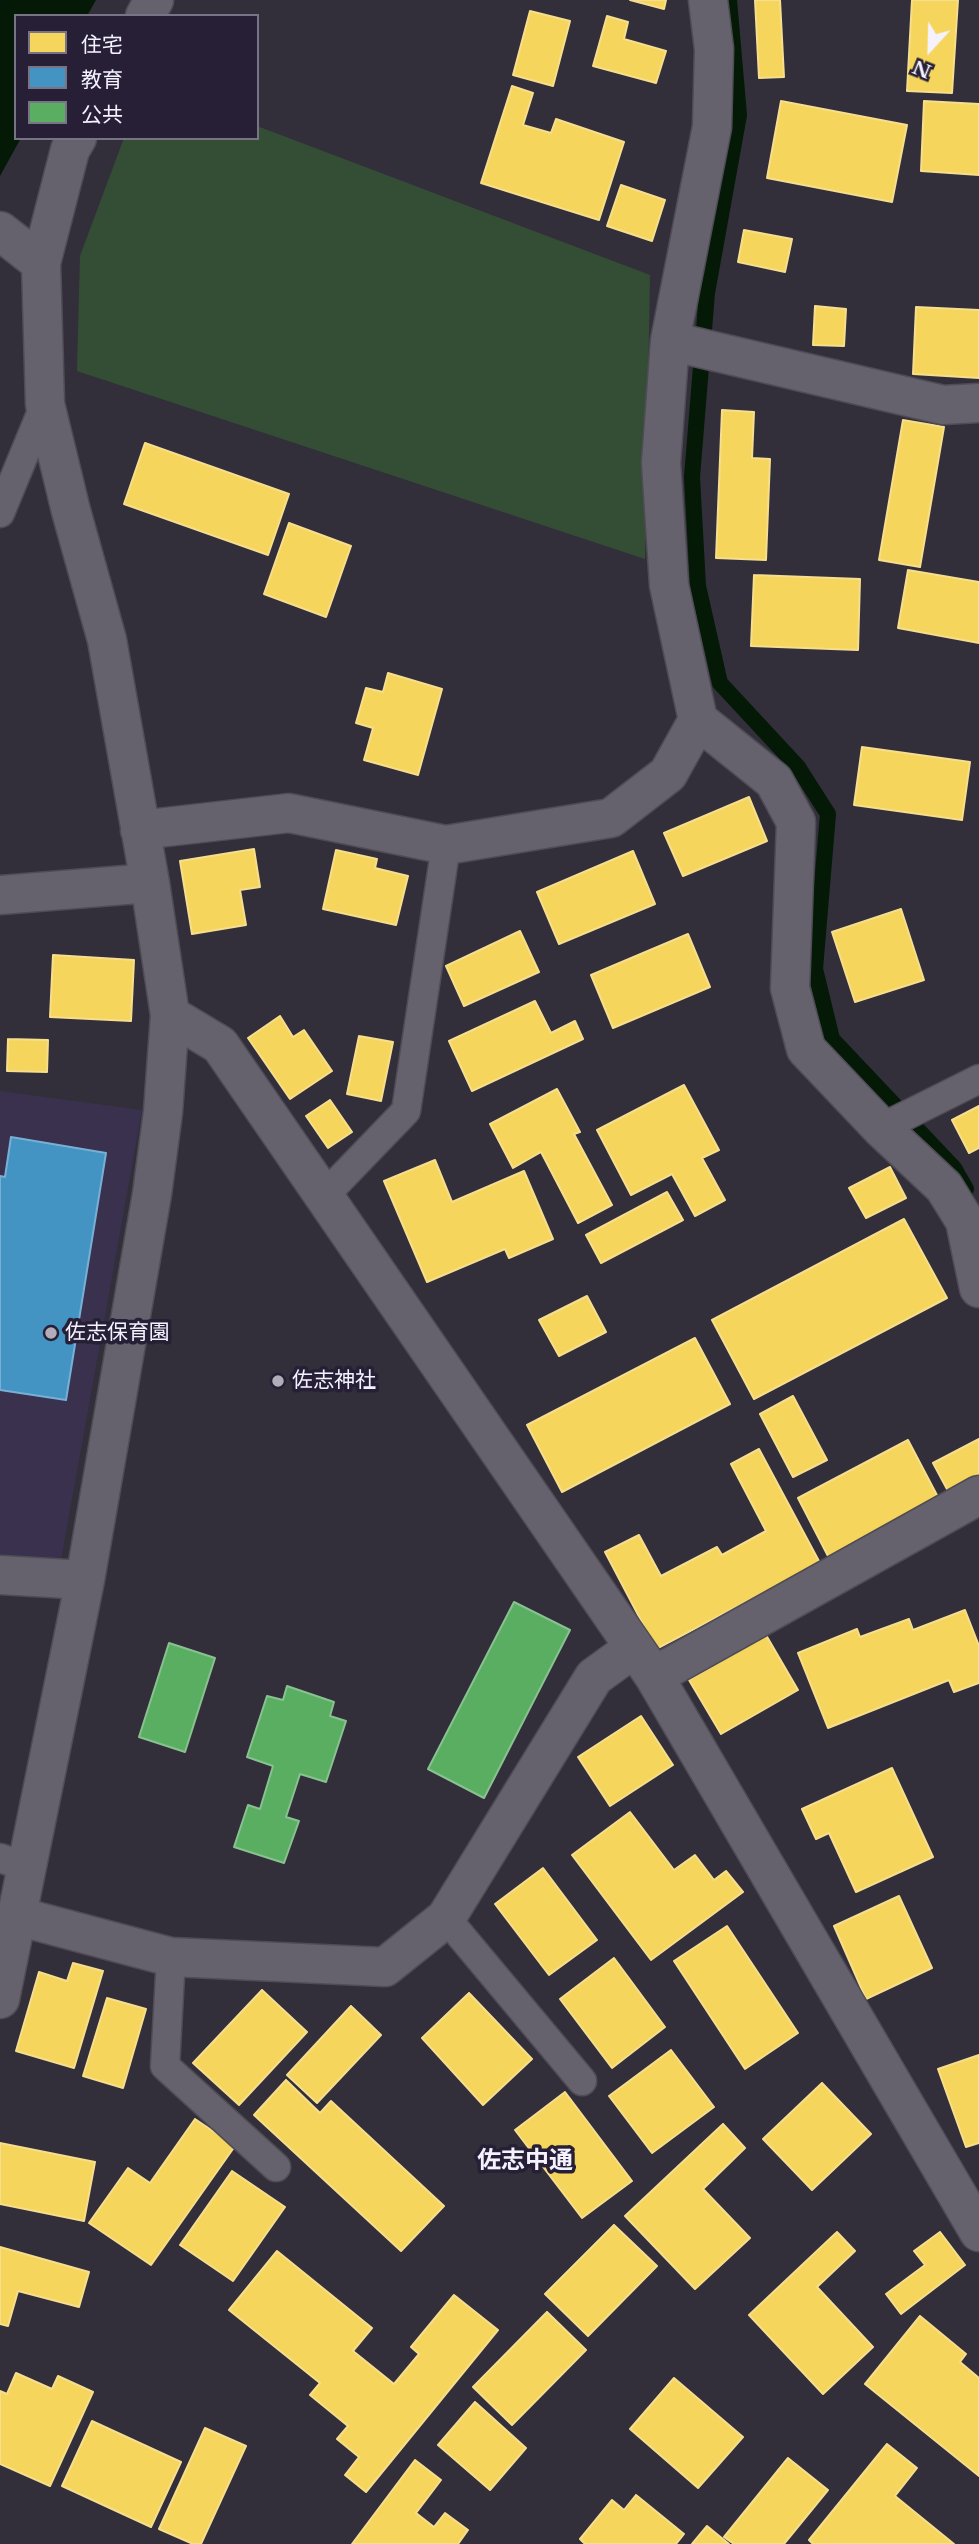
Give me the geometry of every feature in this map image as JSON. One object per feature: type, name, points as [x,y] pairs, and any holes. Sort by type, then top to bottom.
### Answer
[{"type":"street","points":[[708,0],[714,49],[712,127],[670,341],[661,463],[669,585],[698,720],[774,781],[796,822],[790,988],[806,1049],[881,1128],[944,1187],[965,1221],[979,1288]]},
{"type":"street","points":[[0,1999],[17,1916],[13,1863],[85,1580],[152,1194],[163,1112],[170,1015],[150,883],[107,640],[45,404],[41,263],[70,150],[76,140]]},
{"type":"street","points":[[0,231],[41,263]]},
{"type":"street","points":[[670,341],[943,405],[979,403]]},
{"type":"street","points":[[140,830],[289,813],[446,845],[611,818],[668,774],[698,720]]},
{"type":"street","points":[[0,895],[150,883]]},
{"type":"street","points":[[170,1015],[220,1045],[644,1662],[979,2232]]},
{"type":"street","points":[[17,1916],[171,1957],[385,1967],[446,1918],[594,1677],[644,1662],[979,1495]]},
{"type":"street","points":[[0,1575],[85,1580]]},
{"type":"lane","points":[[0,513],[45,404]]},
{"type":"lane","points":[[324,1196],[406,1111],[446,845]]},
{"type":"lane","points":[[881,1128],[979,1079]]},
{"type":"lane","points":[[446,1918],[582,2081]]},
{"type":"lane","points":[[171,1957],[165,2066],[276,2167]]},
{"type":"shaded area","points":[[0,0],[96,0],[88,14],[14,14],[14,140],[20,140],[0,176]]},
{"type":"shaded area","points":[[259,127],[650,275],[645,559],[77,371],[80,256],[123,140],[259,140]]},
{"type":"shaded area","name":"佐志保育園","points":[[0,1091],[142,1110],[61,1560],[0,1555]]},
{"type":"building: 住宅","points":[[630,0],[666,0],[664,9]]},
{"type":"building: 住宅","points":[[755,0],[780,0],[784,77],[759,78]]},
{"type":"building: 住宅","points":[[912,0],[958,0],[952,93],[907,91]]},
{"type":"building: 住宅","points":[[530,11],[570,21],[553,86],[513,75]]},
{"type":"building: 住宅","points":[[607,16],[628,22],[624,39],[666,51],[656,83],[593,66]]},
{"type":"building: 住宅","points":[[512,86],[533,93],[523,125],[551,133],[556,119],[624,142],[599,220],[481,183]]},
{"type":"building: 住宅","points":[[781,101],[907,125],[892,202],[767,178]]},
{"type":"building: 住宅","points":[[924,101],[979,104],[979,175],[921,171]]},
{"type":"building: 住宅","points":[[621,185],[665,200],[652,241],[607,226]]},
{"type":"building: 住宅","points":[[744,230],[792,239],[785,272],[738,262]]},
{"type":"building: 住宅","points":[[815,306],[846,309],[844,346],[813,345]]},
{"type":"building: 住宅","points":[[916,307],[979,310],[979,378],[913,374]]},
{"type":"building: 住宅","points":[[722,410],[754,412],[752,458],[770,459],[766,560],[716,558]]},
{"type":"building: 住宅","points":[[903,420],[944,427],[920,567],[879,560]]},
{"type":"building: 住宅","points":[[145,443],[289,494],[268,555],[124,504]]},
{"type":"building: 住宅","points":[[289,523],[351,546],[326,617],[264,594]]},
{"type":"building: 住宅","points":[[908,570],[979,582],[979,643],[898,628]]},
{"type":"building: 住宅","points":[[754,575],[860,579],[858,650],[751,646]]},
{"type":"building: 住宅","points":[[388,673],[442,689],[418,775],[364,760],[373,728],[356,723],[366,688],[383,692]]},
{"type":"building: 住宅","points":[[862,747],[970,762],[962,820],[854,805]]},
{"type":"building: 住宅","points":[[749,797],[767,841],[683,876],[664,833]]},
{"type":"building: 住宅","points":[[254,849],[260,887],[240,890],[246,925],[192,934],[180,861]]},
{"type":"building: 住宅","points":[[336,850],[377,859],[375,868],[408,876],[396,925],[323,909]]},
{"type":"building: 住宅","points":[[633,851],[655,904],[559,944],[537,892]]},
{"type":"building: 住宅","points":[[901,909],[924,980],[855,1002],[832,932]]},
{"type":"building: 住宅","points":[[520,931],[539,972],[464,1006],[446,966]]},
{"type":"building: 住宅","points":[[688,934],[710,987],[613,1028],[591,975]]},
{"type":"building: 住宅","points":[[53,955],[134,960],[131,1021],[50,1017]]},
{"type":"building: 住宅","points":[[535,1001],[551,1033],[575,1021],[583,1039],[472,1091],[449,1041]]},
{"type":"building: 住宅","points":[[280,1016],[293,1037],[304,1030],[332,1071],[290,1099],[248,1038]]},
{"type":"building: 住宅","points":[[359,1036],[393,1042],[381,1101],[347,1094]]},
{"type":"building: 住宅","points":[[8,1039],[48,1040],[47,1072],[7,1071]]},
{"type":"building: 住宅","points":[[684,1085],[719,1150],[702,1158],[725,1200],[695,1216],[672,1174],[631,1195],[597,1130]]},
{"type":"building: 住宅","points":[[557,1089],[580,1132],[574,1134],[612,1205],[578,1223],[541,1152],[513,1168],[490,1124]]},
{"type":"building: 住宅","points":[[330,1100],[352,1132],[328,1148],[306,1116]]},
{"type":"building: 住宅","points":[[979,1106],[979,1148],[969,1153],[952,1120]]},
{"type":"building: 住宅","points":[[435,1160],[452,1202],[524,1171],[553,1239],[509,1258],[505,1249],[427,1282],[384,1181]]},
{"type":"building: 住宅","points":[[890,1167],[906,1198],[866,1218],[849,1188]]},
{"type":"building: 住宅","points":[[667,1192],[683,1220],[601,1263],[586,1235]]},
{"type":"building: 住宅","points":[[904,1219],[947,1298],[754,1399],[712,1320]]},
{"type":"building: 住宅","points":[[587,1296],[606,1332],[559,1356],[539,1320]]},
{"type":"building: 住宅","points":[[695,1338],[730,1404],[562,1492],[527,1425]]},
{"type":"building: 住宅","points":[[793,1396],[827,1460],[793,1477],[760,1414]]},
{"type":"building: 住宅","points":[[979,1439],[979,1475],[948,1491],[933,1463]]},
{"type":"building: 住宅","points":[[908,1440],[939,1499],[829,1558],[798,1498]]},
{"type":"building: 住宅","points":[[759,1449],[820,1563],[656,1649],[605,1552],[639,1535],[661,1576],[717,1547],[722,1555],[766,1531],[731,1464]]},
{"type":"building: 住宅","points":[[965,1610],[979,1646],[979,1683],[954,1692],[949,1680],[828,1728],[798,1653],[857,1629],[860,1637],[909,1619],[913,1630]]},
{"type":"building: 住宅","points":[[766,1635],[798,1690],[721,1734],[689,1680]]},
{"type":"building: 住宅","points":[[641,1716],[673,1765],[610,1806],[578,1757]]},
{"type":"building: 住宅","points":[[892,1768],[933,1857],[856,1892],[829,1833],[816,1839],[802,1809]]},
{"type":"building: 住宅","points":[[630,1812],[674,1870],[695,1855],[714,1880],[726,1871],[743,1892],[651,1960],[572,1855]]},
{"type":"building: 住宅","points":[[543,1868],[597,1940],[549,1975],[495,1904]]},
{"type":"building: 住宅","points":[[899,1896],[932,1968],[866,1999],[834,1926]]},
{"type":"building: 住宅","points":[[727,1926],[798,2033],[745,2069],[674,1961]]},
{"type":"building: 住宅","points":[[614,1958],[665,2027],[612,2068],[560,1999]]},
{"type":"building: 住宅","points":[[73,1963],[103,1971],[74,2068],[16,2051],[39,1972],[67,1981]]},
{"type":"building: 住宅","points":[[262,1990],[307,2032],[239,2105],[193,2063]]},
{"type":"building: 住宅","points":[[469,1993],[532,2059],[483,2105],[422,2038]]},
{"type":"building: 住宅","points":[[107,1998],[146,2009],[123,2088],[83,2076]]},
{"type":"building: 住宅","points":[[351,2006],[381,2035],[317,2103],[287,2075]]},
{"type":"building: 住宅","points":[[671,2050],[714,2107],[652,2153],[609,2096]]},
{"type":"building: 住宅","points":[[979,2055],[979,2143],[966,2147],[938,2069]]},
{"type":"building: 住宅","points":[[286,2080],[320,2113],[331,2101],[444,2206],[401,2251],[254,2115]]},
{"type":"building: 住宅","points":[[822,2083],[871,2134],[812,2190],[763,2139]]},
{"type":"building: 住宅","points":[[565,2092],[632,2181],[582,2218],[515,2130]]},
{"type":"building: 住宅","points":[[195,2119],[235,2146],[151,2265],[89,2223],[128,2168],[150,2183]]},
{"type":"building: 住宅","points":[[723,2124],[745,2148],[703,2189],[750,2238],[695,2289],[625,2216]]},
{"type":"building: 住宅","points":[[0,2143],[95,2162],[84,2221],[0,2204]]},
{"type":"building: 住宅","points":[[232,2171],[285,2207],[233,2281],[180,2245]]},
{"type":"building: 住宅","points":[[614,2225],[657,2266],[588,2336],[545,2294]]},
{"type":"building: 住宅","points":[[837,2232],[855,2251],[817,2287],[873,2347],[823,2394],[749,2315]]},
{"type":"building: 住宅","points":[[940,2232],[965,2265],[901,2314],[886,2294],[925,2265],[914,2251]]},
{"type":"building: 住宅","points":[[0,2247],[89,2272],[79,2307],[18,2291],[8,2326],[0,2324]]},
{"type":"building: 住宅","points":[[277,2251],[372,2328],[353,2351],[394,2384],[419,2354],[411,2347],[454,2295],[498,2330],[366,2492],[345,2475],[359,2457],[337,2439],[348,2426],[310,2395],[320,2383],[229,2310]]},
{"type":"building: 住宅","points":[[547,2312],[586,2350],[512,2425],[473,2387]]},
{"type":"building: 住宅","points":[[920,2316],[966,2354],[960,2362],[979,2378],[979,2476],[865,2384]]},
{"type":"building: 住宅","points":[[16,2373],[52,2389],[58,2376],[93,2392],[50,2486],[0,2464],[0,2391],[7,2394]]},
{"type":"building: 住宅","points":[[674,2378],[743,2437],[698,2488],[630,2429]]},
{"type":"building: 住宅","points":[[475,2402],[526,2448],[490,2490],[438,2445]]},
{"type":"building: 住宅","points":[[92,2421],[181,2462],[151,2527],[62,2486]]},
{"type":"building: 住宅","points":[[205,2428],[246,2446],[201,2544],[193,2544],[159,2529]]},
{"type":"building: 住宅","points":[[887,2444],[917,2468],[895,2496],[954,2544],[813,2544],[809,2540]]},
{"type":"building: 住宅","points":[[788,2458],[828,2490],[784,2544],[734,2544],[724,2537]]},
{"type":"building: 住宅","points":[[415,2460],[441,2480],[416,2513],[434,2527],[445,2513],[468,2530],[458,2544],[352,2544]]},
{"type":"building: 住宅","points":[[636,2495],[684,2534],[676,2544],[585,2544],[580,2539],[612,2500],[624,2510]]},
{"type":"building: 住宅","points":[[707,2526],[729,2544],[692,2544]]},
{"type":"building: 教育","points":[[11,1137],[106,1153],[66,1400],[0,1390],[0,1176],[5,1177]]},
{"type":"building: 公共","points":[[514,1602],[570,1630],[484,1798],[428,1769]]},
{"type":"building: 公共","points":[[169,1643],[215,1658],[185,1752],[139,1737]]},
{"type":"building: 公共","points":[[287,1686],[334,1702],[330,1716],[346,1721],[326,1782],[300,1774],[286,1817],[299,1821],[284,1863],[234,1847],[248,1805],[260,1809],[273,1766],[247,1757],[267,1696],[283,1700]]},
{"type":"waterway","points":[[729,0],[739,115],[707,293],[692,477],[698,586],[720,683],[798,767],[828,814],[815,969],[832,1039],[954,1168],[966,1189]]},
{"type":"place","name":"佐志保育園","points":[[51,1333]]},
{"type":"place","name":"佐志神社","points":[[278,1381]]},
{"type":"district","name":"佐志中通","points":[[525,2161]]}]
